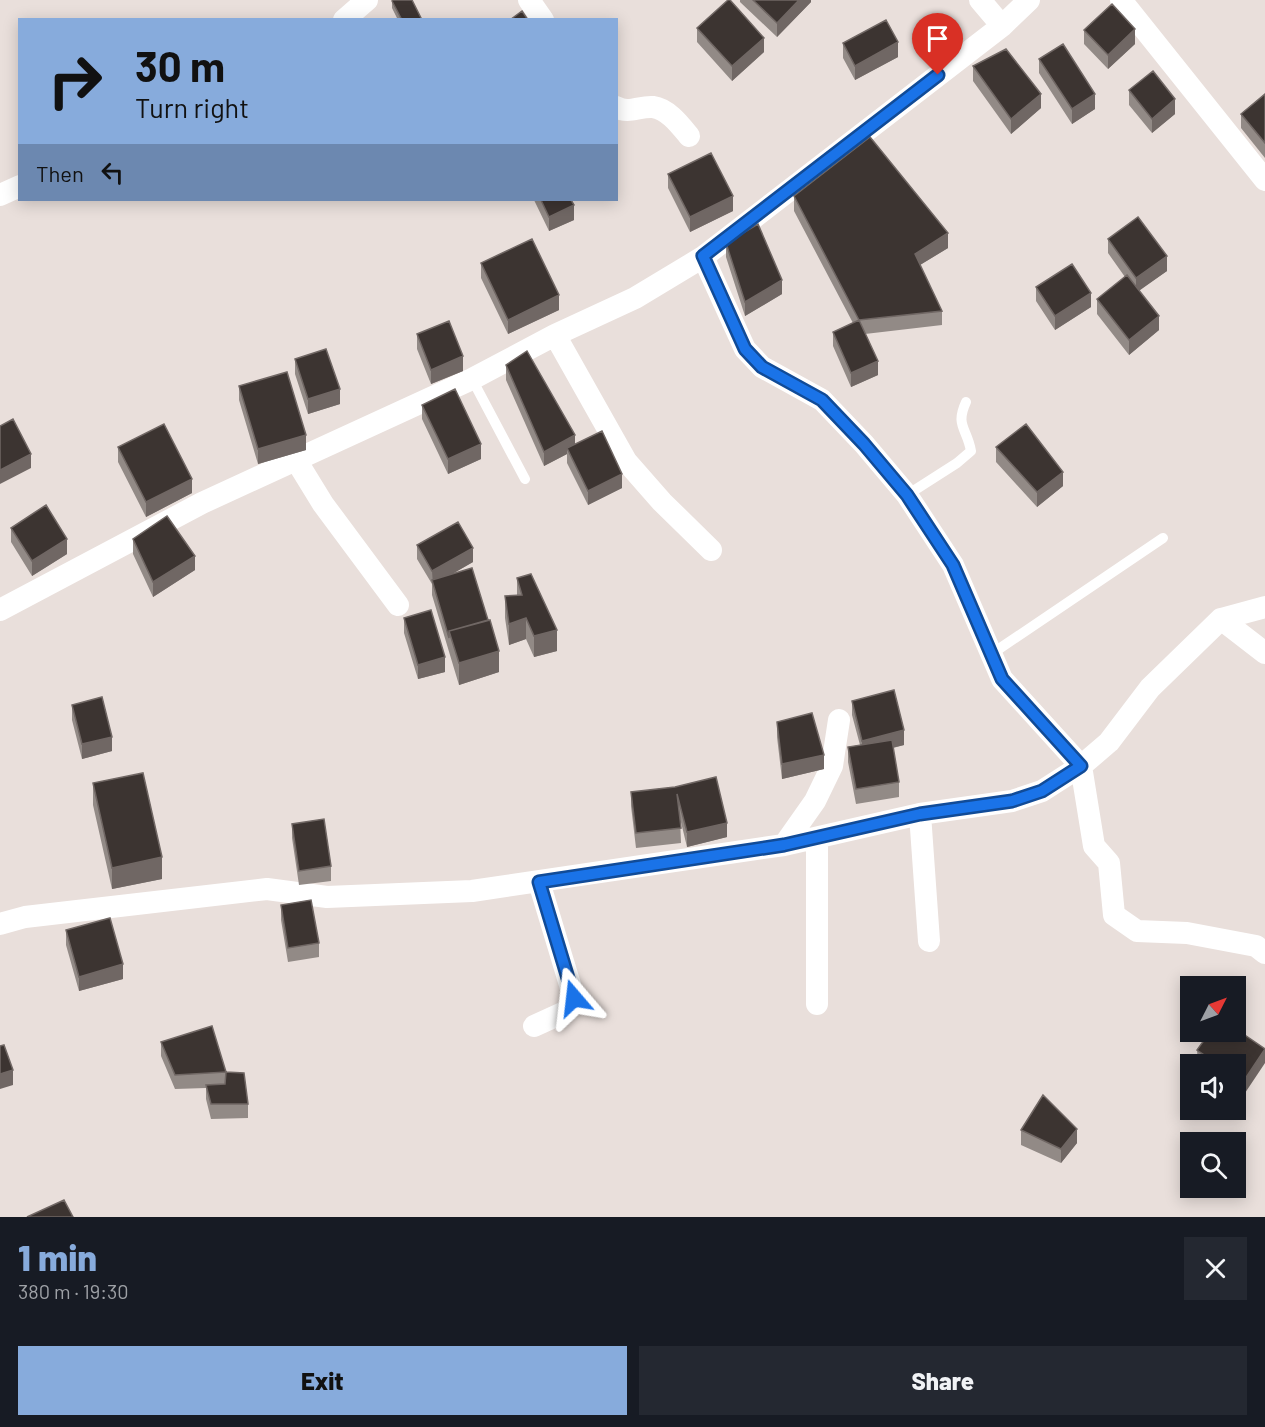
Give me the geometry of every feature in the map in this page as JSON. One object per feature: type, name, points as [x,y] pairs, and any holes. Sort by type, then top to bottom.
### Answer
[{"type":"street","points":[[346,18],[367,0]]},
{"type":"street","points":[[529,0],[542,18]]},
{"type":"street","points":[[980,0],[1002,26]]},
{"type":"street","points":[[0,610],[202,503],[472,379],[555,335],[635,298],[703,256],[1002,26],[1029,0]]},
{"type":"street","points":[[1121,0],[1265,180]]},
{"type":"street","points":[[618,108],[625,112],[654,107],[669,114],[689,136]]},
{"type":"street","points":[[0,195],[18,187]]},
{"type":"street","points":[[703,256],[745,349],[762,367],[822,400],[864,444],[907,495],[953,565],[1002,679],[1081,766],[1094,846],[1108,863],[1114,915],[1137,931],[1187,933],[1256,946],[1265,953]]},
{"type":"street","points":[[555,335],[626,461],[662,502],[711,550]]},
{"type":"street","points":[[296,460],[322,504],[398,605]]},
{"type":"street","points":[[0,924],[25,917],[267,889],[327,897],[472,891],[817,840],[920,814],[1012,801],[1042,791],[1081,766],[1109,742],[1150,688],[1221,619],[1265,607]]},
{"type":"street","points":[[1221,619],[1265,653]]},
{"type":"street","points":[[784,845],[815,801],[832,766],[839,720]]},
{"type":"street","points":[[920,814],[929,941]]},
{"type":"street","points":[[817,840],[818,1004]]},
{"type":"street","points":[[534,1026],[567,1011],[574,998],[539,882]]},
{"type":"lane","points":[[472,379],[525,479]]},
{"type":"lane","points":[[907,495],[957,464],[971,451],[968,438],[960,426],[961,414],[966,402]]},
{"type":"lane","points":[[990,655],[1163,538]]},
{"type":"building","points":[[412,0],[421,18],[401,18],[392,1]]},
{"type":"building","points":[[728,0],[764,38],[732,66],[697,28]]},
{"type":"building","points":[[753,0],[799,0],[777,23]]},
{"type":"building","points":[[1112,4],[1135,29],[1108,55],[1084,30]]},
{"type":"building","points":[[522,11],[527,18],[513,18]]},
{"type":"building","points":[[886,20],[898,42],[855,66],[843,43]]},
{"type":"building","points":[[1063,44],[1095,94],[1072,109],[1039,59]]},
{"type":"building","points":[[1006,49],[1041,94],[1011,119],[973,66]]},
{"type":"building","points":[[1153,71],[1175,99],[1152,119],[1129,90]]},
{"type":"building","points":[[1265,94],[1265,143],[1241,114]]},
{"type":"building","points":[[870,137],[948,233],[915,254],[942,311],[859,320],[794,196]]},
{"type":"building","points":[[711,153],[733,196],[690,217],[668,174]]},
{"type":"building","points":[[541,201],[572,201],[574,205],[549,217]]},
{"type":"building","points":[[1138,217],[1167,256],[1136,278],[1108,239]]},
{"type":"building","points":[[758,224],[782,280],[745,302],[726,243]]},
{"type":"building","points":[[532,239],[559,295],[508,320],[481,263]]},
{"type":"building","points":[[1072,264],[1091,293],[1055,316],[1036,287]]},
{"type":"building","points":[[1127,275],[1159,316],[1129,340],[1097,299]]},
{"type":"building","points":[[859,320],[878,361],[851,373],[833,332]]},
{"type":"building","points":[[449,321],[463,356],[431,370],[417,334]]},
{"type":"building","points":[[326,349],[340,389],[308,399],[295,359]]},
{"type":"building","points":[[527,351],[575,435],[544,452],[506,365]]},
{"type":"building","points":[[287,372],[306,435],[258,449],[239,386]]},
{"type":"building","points":[[455,389],[481,444],[448,459],[422,405]]},
{"type":"building","points":[[13,419],[31,454],[0,470],[0,426]]},
{"type":"building","points":[[164,424],[192,479],[146,502],[118,447]]},
{"type":"building","points":[[1026,424],[1063,472],[1037,492],[996,447]]},
{"type":"building","points":[[602,431],[622,474],[588,491],[567,448]]},
{"type":"building","points":[[46,505],[67,539],[32,561],[11,528]]},
{"type":"building","points":[[167,516],[195,556],[153,582],[133,539]]},
{"type":"building","points":[[458,522],[473,548],[432,571],[417,545]]},
{"type":"building","points":[[472,568],[488,620],[449,631],[449,638],[432,580]]},
{"type":"building","points":[[531,574],[557,630],[534,636],[526,618],[509,624],[505,596],[522,595],[517,578]]},
{"type":"building","points":[[431,610],[445,657],[418,665],[404,618]]},
{"type":"building","points":[[490,620],[499,651],[459,663],[449,631]]},
{"type":"building","points":[[894,690],[904,730],[862,741],[852,701]]},
{"type":"building","points":[[102,697],[112,737],[82,744],[72,705]]},
{"type":"building","points":[[812,713],[824,755],[782,764],[777,722]]},
{"type":"building","points":[[892,740],[899,782],[856,789],[848,747]]},
{"type":"building","points":[[143,773],[162,857],[112,868],[93,783]]},
{"type":"building","points":[[716,777],[727,823],[687,832],[677,794],[681,828],[636,833],[631,792],[675,787]]},
{"type":"building","points":[[324,819],[331,866],[299,871],[292,824]]},
{"type":"building","points":[[311,900],[319,943],[288,948],[281,905]]},
{"type":"building","points":[[110,918],[123,964],[79,977],[66,930]]},
{"type":"building","points":[[212,1026],[226,1072],[175,1075],[161,1042]]},
{"type":"building","points":[[1246,1036],[1265,1049],[1246,1078],[1246,1054],[1203,1054],[1197,1050],[1203,1042],[1246,1042]]},
{"type":"building","points":[[4,1045],[13,1070],[0,1074],[0,1046]]},
{"type":"building","points":[[226,1072],[244,1073],[248,1104],[211,1104],[206,1085],[225,1084]]},
{"type":"building","points":[[1043,1095],[1077,1129],[1061,1149],[1021,1130]]},
{"type":"building","points":[[64,1200],[73,1217],[27,1217]]},
{"type":"route","points":[[574,998],[539,882],[817,840],[920,814],[1012,801],[1042,791],[1081,766],[1002,679],[953,565],[907,495],[864,444],[822,400],[762,367],[745,349],[703,256],[938,75]]}]
